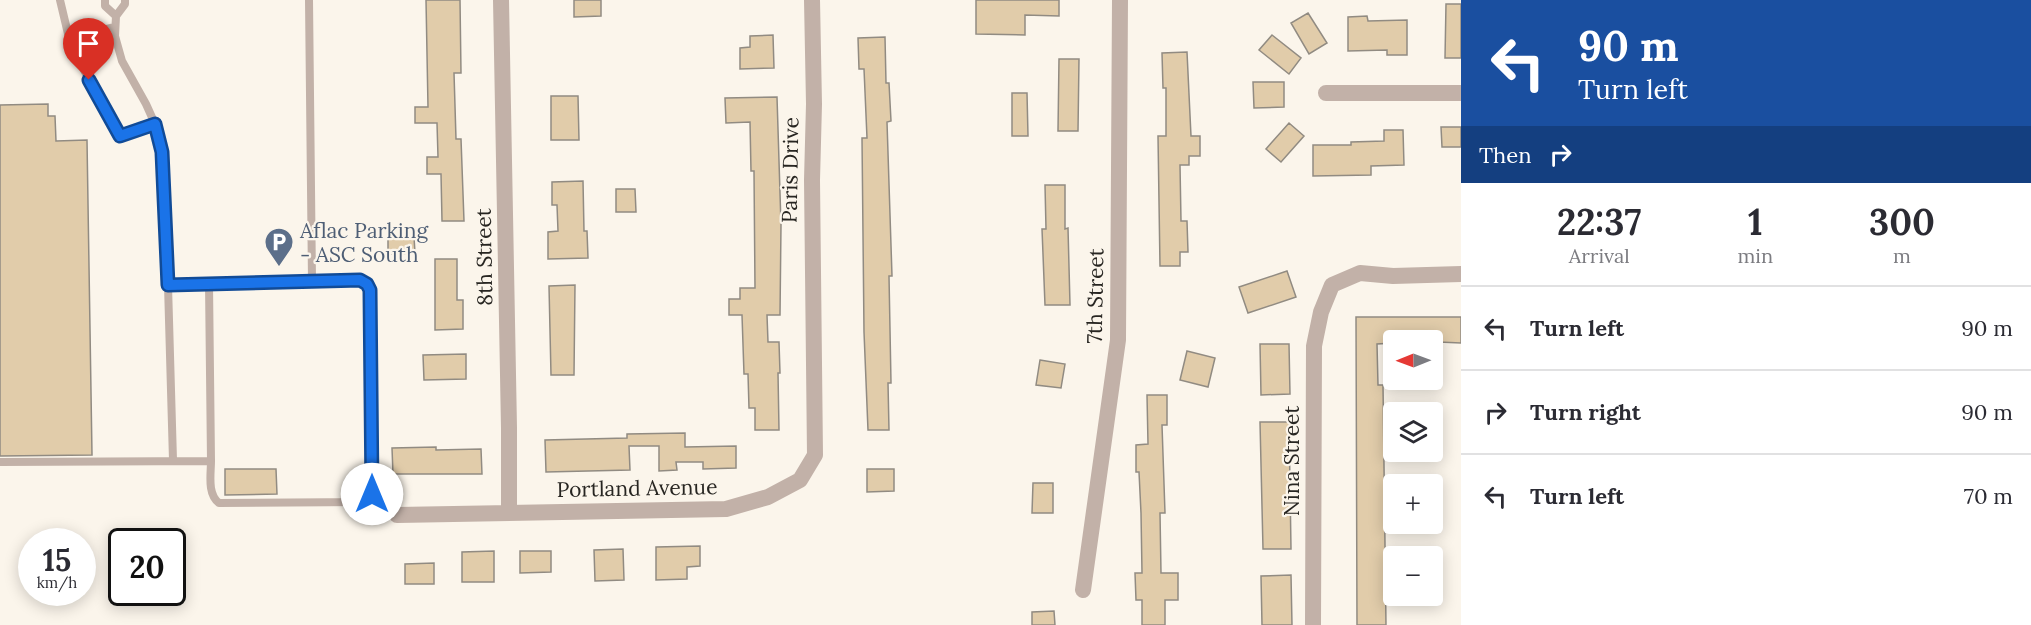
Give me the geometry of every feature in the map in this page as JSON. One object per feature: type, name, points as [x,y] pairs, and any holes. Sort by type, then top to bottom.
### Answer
[{"type":"street","name":"8th Street","points":[[501,0],[509,513]]},
{"type":"street","name":"Paris Drive","points":[[812,0],[813,340]]},
{"type":"street","name":"7th Street","points":[[1083,590],[1118,340],[1120,0]]},
{"type":"street","points":[[1326,93],[1461,93]]},
{"type":"street","name":"Nina Street","points":[[1313,625],[1314,346],[1322,312],[1332,285],[1360,273],[1394,276],[1461,274]]},
{"type":"street","name":"Portland Avenue","points":[[397,515],[726,509],[768,496],[800,480],[815,455],[813,340]]},
{"type":"lane","points":[[60,0],[69,38],[79,61],[120,136],[155,124]]},
{"type":"lane","points":[[105,0],[105,6],[116,16]]},
{"type":"lane","points":[[125,0],[125,4],[116,16],[115,36],[122,61],[155,124],[162,152],[173,460]]},
{"type":"lane","points":[[309,0],[312,281]]},
{"type":"lane","points":[[69,38],[115,27]]},
{"type":"lane","points":[[168,285],[360,280],[367,284],[370,290],[372,494],[369,500],[364,502],[219,503],[214,499],[211,460],[209,284]]},
{"type":"lane","points":[[0,462],[211,460]]},
{"type":"building","points":[[426,0],[460,0],[461,73],[454,73],[456,139],[461,139],[464,221],[442,221],[441,174],[427,174],[427,157],[438,157],[437,123],[415,123],[415,107],[428,107]]},
{"type":"building","points":[[574,0],[601,0],[601,16],[574,17]]},
{"type":"building","points":[[976,0],[1059,0],[1059,16],[1025,15],[1025,35],[976,34]]},
{"type":"building","points":[[1446,4],[1461,4],[1461,58],[1445,58]]},
{"type":"building","points":[[1308,13],[1327,43],[1309,54],[1291,23]]},
{"type":"building","points":[[1367,16],[1368,21],[1407,20],[1407,55],[1387,55],[1387,50],[1348,51],[1348,17]]},
{"type":"building","points":[[773,35],[774,68],[740,69],[740,48],[750,47],[750,36]]},
{"type":"building","points":[[1272,35],[1301,58],[1289,74],[1259,50]]},
{"type":"building","points":[[885,37],[886,83],[889,83],[891,121],[887,122],[892,276],[889,276],[891,383],[888,383],[889,430],[868,430],[864,332],[862,138],[867,138],[864,69],[859,69],[858,38]]},
{"type":"building","points":[[1187,52],[1191,136],[1200,136],[1200,156],[1189,156],[1189,165],[1180,165],[1181,221],[1187,221],[1188,252],[1180,252],[1180,266],[1160,266],[1158,136],[1166,136],[1166,88],[1163,88],[1162,53]]},
{"type":"building","points":[[1059,59],[1079,59],[1078,131],[1058,131]]},
{"type":"building","points":[[1253,82],[1284,82],[1284,107],[1254,108]]},
{"type":"building","points":[[1012,93],[1027,93],[1028,136],[1012,136]]},
{"type":"building","points":[[551,96],[578,96],[579,140],[551,140]]},
{"type":"building","points":[[777,97],[781,225],[780,315],[767,315],[768,342],[779,342],[779,430],[755,430],[755,408],[749,408],[748,374],[744,374],[742,315],[729,315],[729,299],[740,299],[740,288],[755,288],[754,171],[751,171],[750,122],[726,123],[725,98]]},
{"type":"building","points":[[48,104],[48,116],[55,116],[56,141],[87,140],[92,455],[0,456],[0,105]]},
{"type":"building","points":[[1289,123],[1304,136],[1281,162],[1266,149]]},
{"type":"building","points":[[1441,127],[1461,127],[1461,147],[1442,147]]},
{"type":"building","points":[[1384,130],[1403,130],[1404,165],[1371,166],[1371,175],[1313,176],[1313,145],[1351,145],[1351,142],[1384,141]]},
{"type":"building","points":[[583,181],[584,231],[587,231],[588,258],[548,259],[548,232],[558,231],[557,205],[552,205],[552,182]]},
{"type":"building","points":[[1045,185],[1065,185],[1065,229],[1068,228],[1070,305],[1045,305],[1042,229],[1046,229]]},
{"type":"building","points":[[616,189],[635,189],[636,212],[616,212]]},
{"type":"building","points":[[414,237],[415,253],[388,254],[388,238]]},
{"type":"building","points":[[435,259],[457,259],[457,300],[463,300],[463,329],[435,330]]},
{"type":"building","points":[[1287,271],[1296,297],[1248,313],[1239,287]]},
{"type":"building","points":[[575,285],[574,375],[551,375],[549,286]]},
{"type":"building","points":[[1356,317],[1461,317],[1461,343],[1443,342],[1443,330],[1383,330],[1383,344],[1377,344],[1378,385],[1383,385],[1383,534],[1385,534],[1385,546],[1383,546],[1383,606],[1386,606],[1386,625],[1357,625]]},
{"type":"building","points":[[1260,344],[1289,344],[1290,394],[1261,395]]},
{"type":"building","points":[[1187,351],[1215,358],[1208,387],[1180,380]]},
{"type":"building","points":[[466,354],[466,379],[424,380],[423,355]]},
{"type":"building","points":[[1040,360],[1065,364],[1061,388],[1036,385]]},
{"type":"building","points":[[1147,395],[1167,395],[1167,425],[1162,425],[1165,513],[1160,513],[1161,573],[1178,573],[1178,600],[1165,600],[1165,625],[1142,625],[1142,600],[1136,600],[1135,573],[1142,573],[1141,513],[1139,472],[1136,472],[1136,445],[1148,444]]},
{"type":"building","points":[[1260,422],[1289,422],[1291,549],[1263,549]]},
{"type":"building","points":[[685,433],[685,447],[736,446],[736,468],[703,469],[703,462],[676,462],[677,470],[659,471],[659,446],[629,446],[630,470],[546,472],[545,440],[627,438],[627,434]]},
{"type":"building","points":[[436,447],[436,450],[481,449],[482,474],[393,474],[392,448]]},
{"type":"building","points":[[225,469],[276,469],[277,494],[225,495]]},
{"type":"building","points":[[867,469],[894,469],[894,491],[867,492]]},
{"type":"building","points":[[1033,483],[1053,483],[1053,513],[1032,513]]},
{"type":"building","points":[[700,546],[700,566],[687,567],[687,579],[656,580],[656,547]]},
{"type":"building","points":[[623,549],[624,580],[595,581],[594,550]]},
{"type":"building","points":[[494,551],[494,582],[462,582],[462,552]]},
{"type":"building","points":[[520,551],[551,551],[551,572],[520,573]]},
{"type":"building","points":[[434,563],[434,584],[405,584],[405,564]]},
{"type":"building","points":[[1291,575],[1292,625],[1262,625],[1261,576]]},
{"type":"building","points":[[1054,611],[1055,625],[1032,625],[1032,612]]},
{"type":"place","name":"Aflac Parking - ASC South","points":[[279,268]]},
{"type":"route","points":[[89,80],[120,136],[155,124],[162,152],[168,285],[360,280],[367,284],[370,290],[372,494]]}]
